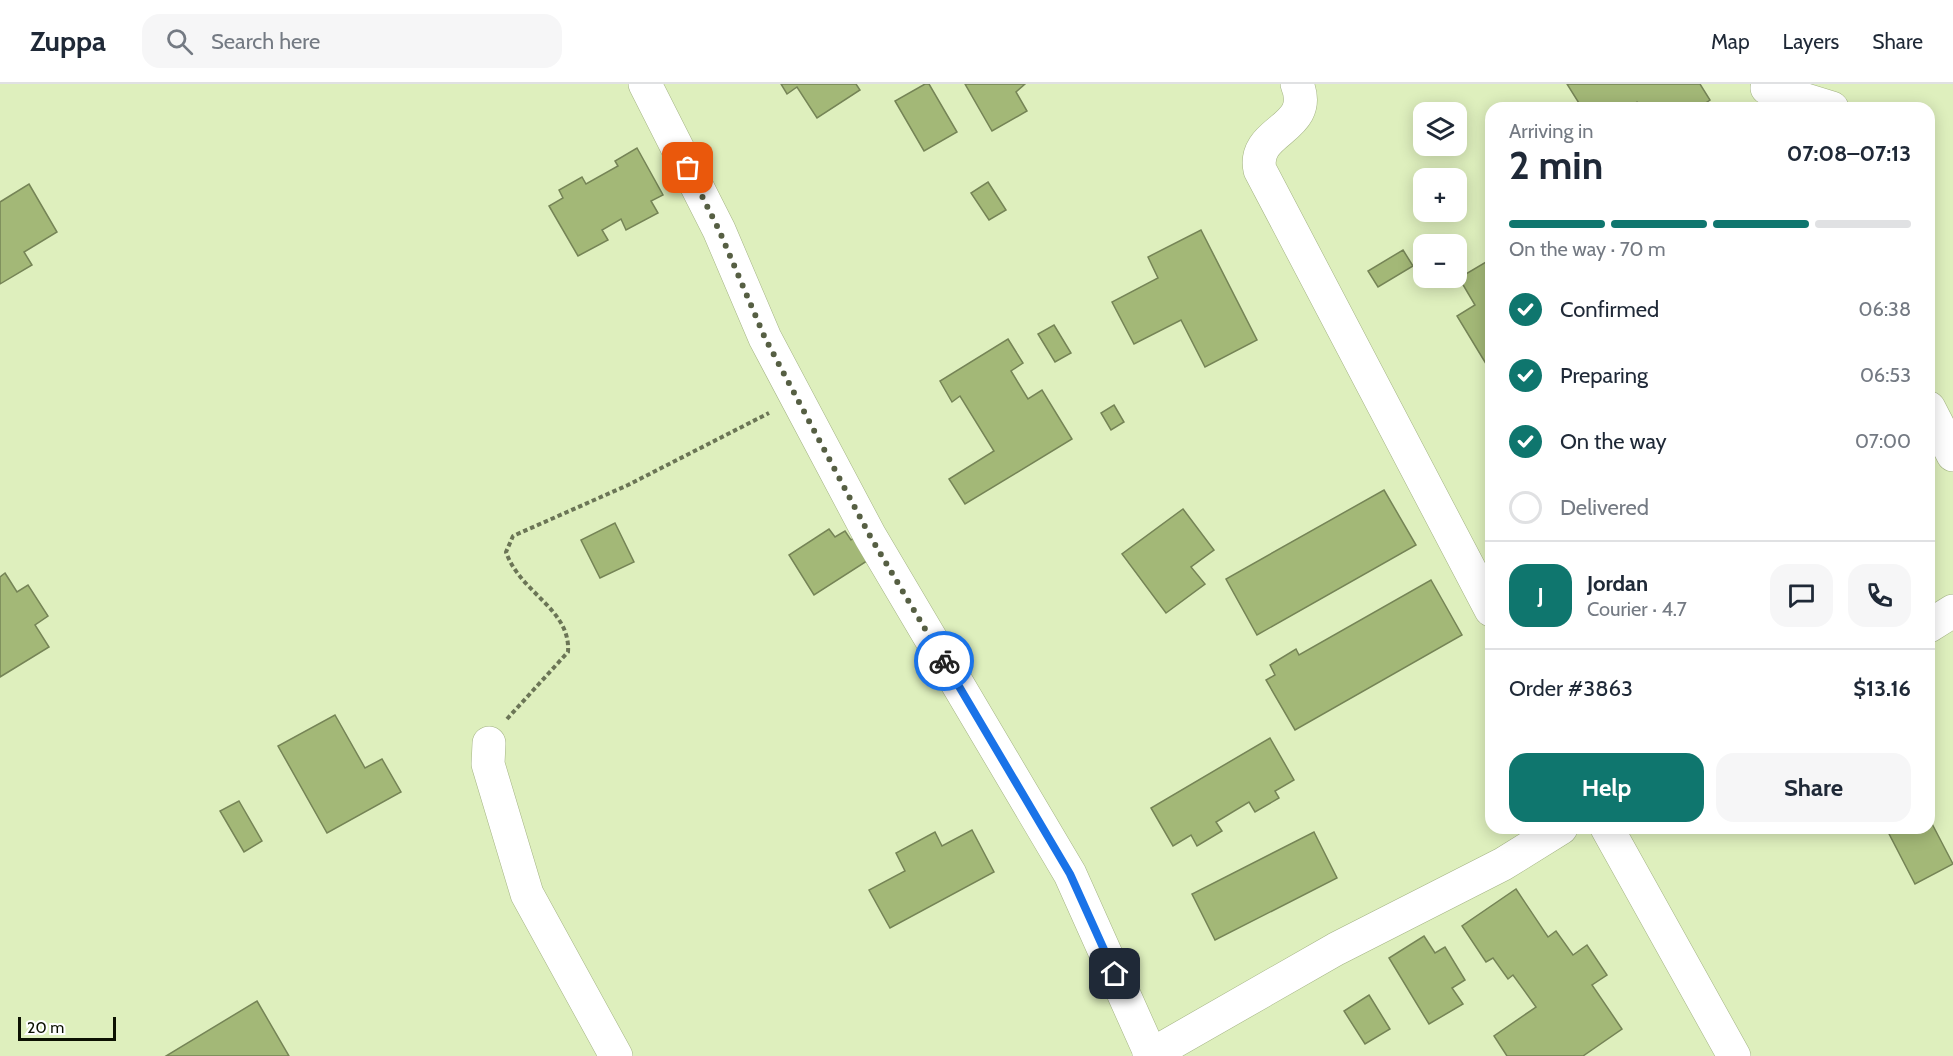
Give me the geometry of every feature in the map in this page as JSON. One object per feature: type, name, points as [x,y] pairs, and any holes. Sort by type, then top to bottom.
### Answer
[{"type":"street","points":[[645,84],[719,230],[765,338],[870,536],[1070,874],[1150,1055],[1336,949],[1503,864],[1551,834]]},
{"type":"street","points":[[1297,84],[1303,99],[1300,109],[1296,118],[1270,141],[1260,155],[1260,171],[1485,599]]},
{"type":"street","points":[[1767,88],[1812,102]]},
{"type":"street","points":[[1935,420],[1953,455]]},
{"type":"street","points":[[1935,622],[1953,611]]},
{"type":"street","points":[[489,743],[488,764],[526,894],[616,1056]]},
{"type":"street","points":[[1610,834],[1734,1056]]},
{"type":"path","points":[[489,743],[497,729],[568,652],[569,638],[563,623],[512,569],[506,552],[513,536],[628,485],[798,399]]},
{"type":"building","points":[[781,84],[856,84],[860,90],[817,118],[797,87],[787,94]]},
{"type":"building","points":[[929,84],[957,132],[924,151],[895,101]]},
{"type":"building","points":[[965,84],[1025,84],[1016,92],[1027,111],[992,131]]},
{"type":"building","points":[[1567,84],[1700,84],[1710,100],[1707,102],[1578,102]]},
{"type":"building","points":[[637,148],[663,195],[651,201],[658,213],[626,230],[621,219],[602,230],[608,240],[578,256],[549,206],[563,198],[559,190],[582,177],[586,184],[618,166],[615,161]]},
{"type":"building","points":[[988,182],[1006,210],[989,220],[971,193]]},
{"type":"building","points":[[29,184],[57,232],[24,252],[32,265],[0,284],[0,202]]},
{"type":"building","points":[[1201,230],[1257,340],[1205,367],[1181,320],[1134,344],[1112,302],[1158,278],[1148,257]]},
{"type":"building","points":[[1403,250],[1413,266],[1378,287],[1368,271]]},
{"type":"building","points":[[1485,263],[1485,362],[1457,316],[1475,305],[1465,288],[1467,288],[1467,273]]},
{"type":"building","points":[[1054,325],[1071,353],[1055,362],[1038,334]]},
{"type":"building","points":[[1008,339],[1023,363],[1011,371],[1028,399],[1042,390],[1072,439],[965,504],[949,479],[994,451],[960,396],[952,402],[940,381]]},
{"type":"building","points":[[1114,405],[1124,422],[1111,430],[1101,413]]},
{"type":"building","points":[[1384,490],[1416,545],[1257,635],[1226,579]]},
{"type":"building","points":[[1183,509],[1214,550],[1191,567],[1205,584],[1166,613],[1122,554]]},
{"type":"building","points":[[615,523],[634,562],[600,578],[581,540]]},
{"type":"building","points":[[829,529],[835,537],[845,531],[851,540],[856,536],[870,559],[814,595],[789,555]]},
{"type":"building","points":[[5,573],[17,592],[28,585],[48,616],[35,625],[49,647],[0,677],[0,577]]},
{"type":"building","points":[[1431,580],[1462,635],[1295,730],[1266,680],[1275,675],[1270,665],[1296,649],[1299,655]]},
{"type":"building","points":[[335,715],[365,768],[382,759],[401,792],[327,833],[278,746]]},
{"type":"building","points":[[1270,738],[1294,780],[1275,791],[1279,798],[1255,812],[1249,802],[1216,822],[1222,831],[1197,846],[1191,835],[1173,846],[1151,808]]},
{"type":"building","points":[[239,801],[262,841],[244,852],[220,811]]},
{"type":"building","points":[[972,830],[994,872],[890,928],[869,890],[905,871],[896,853],[935,832],[942,846]]},
{"type":"building","points":[[1935,830],[1953,864],[1915,884],[1889,834],[1935,834]]},
{"type":"building","points":[[1314,832],[1337,878],[1215,940],[1192,894]]},
{"type":"building","points":[[1516,889],[1548,937],[1556,931],[1573,955],[1587,945],[1607,975],[1592,985],[1622,1029],[1583,1056],[1507,1056],[1494,1036],[1536,1007],[1513,975],[1508,979],[1493,958],[1486,962],[1462,926]]},
{"type":"building","points":[[1424,936],[1435,953],[1445,947],[1465,980],[1452,988],[1463,1004],[1429,1024],[1389,958]]},
{"type":"building","points":[[1369,995],[1390,1029],[1365,1044],[1344,1011]]},
{"type":"building","points":[[257,1001],[289,1056],[166,1056]]},
{"type":"way so far","points":[[688,168],[719,230],[765,338],[870,536],[944,661]]},
{"type":"route","points":[[944,661],[1070,874],[1115,974]]}]
